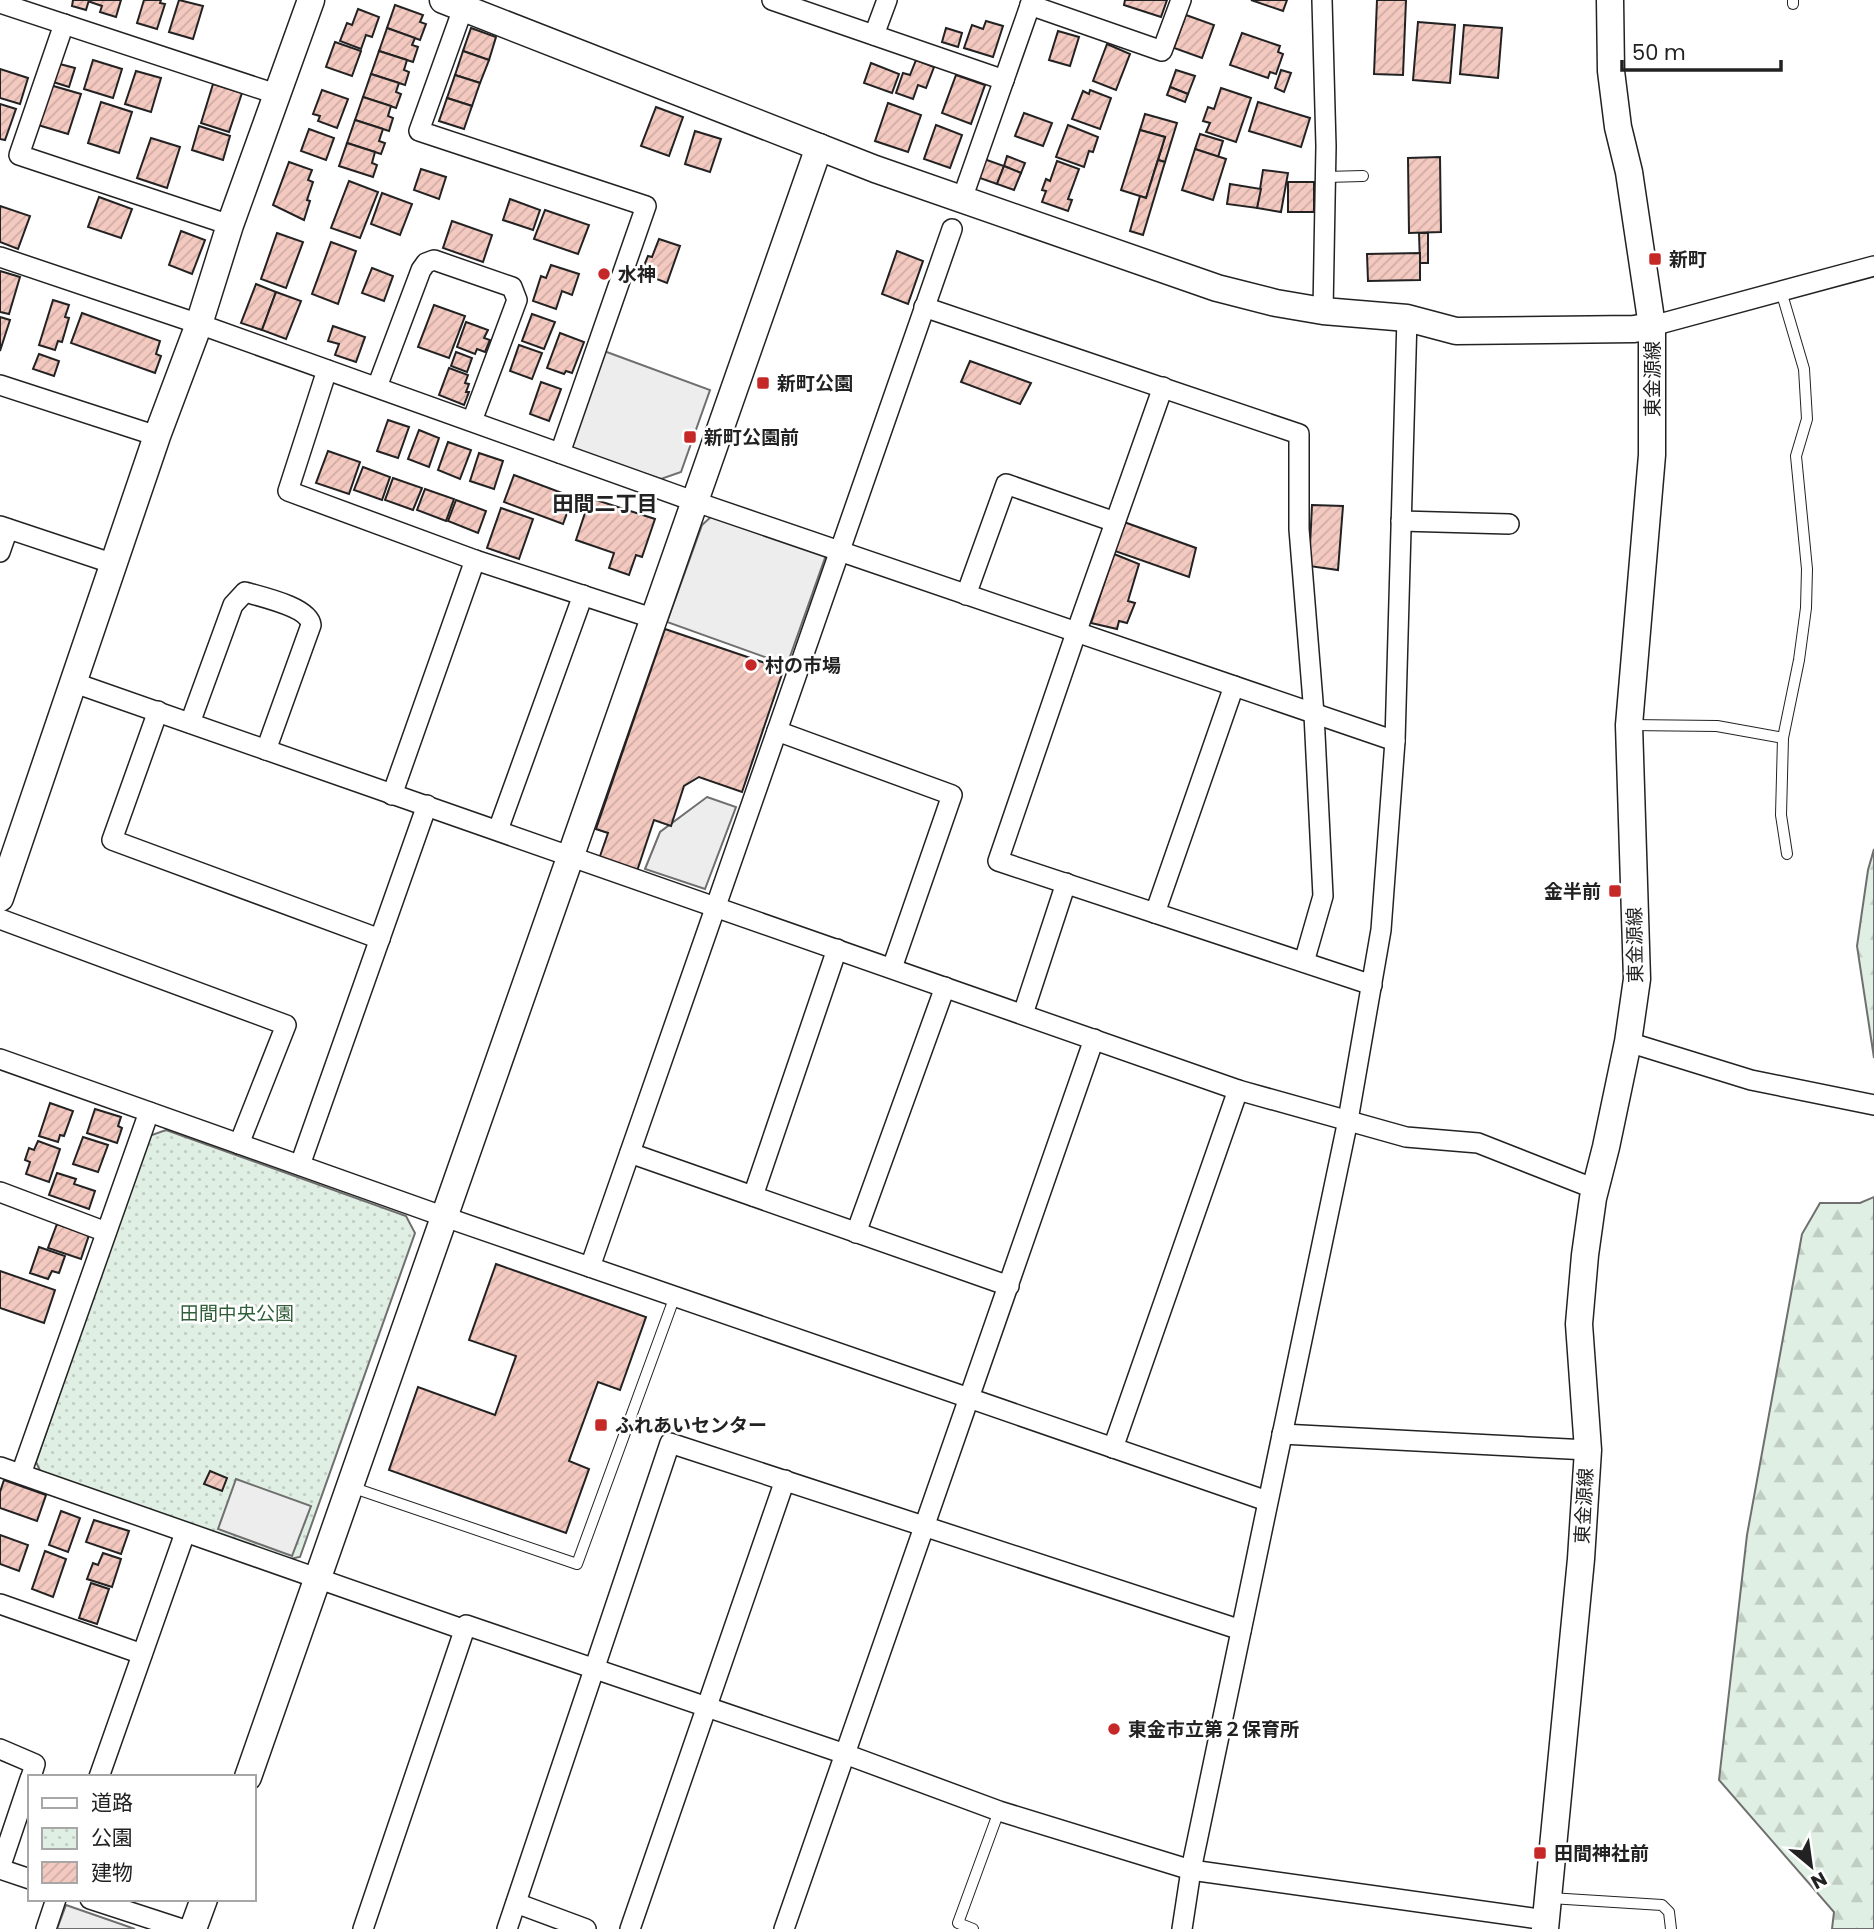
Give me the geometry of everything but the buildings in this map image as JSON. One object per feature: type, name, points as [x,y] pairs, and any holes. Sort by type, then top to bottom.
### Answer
[{"type":"street","points":[[0,898],[157,436],[199,324],[230,225],[311,0]]},
{"type":"street","points":[[772,0],[1004,80]]},
{"type":"street","points":[[874,35],[887,0]]},
{"type":"street","points":[[962,199],[1031,2],[1162,51],[1181,0]]},
{"type":"street","points":[[1322,0],[1325,177],[1322,311]]},
{"type":"street","name":"東金源線","points":[[1546,1916],[1581,1559],[1588,1450],[1579,1324],[1585,1255],[1595,1189],[1628,1042],[1637,979],[1629,725],[1652,455],[1652,326],[1611,71],[1610,0]]},
{"type":"street","points":[[560,453],[646,206],[419,131],[457,2],[819,147],[1216,288],[1276,303],[1322,311],[1407,318],[1456,331],[1634,329],[1874,266]]},
{"type":"street","points":[[0,3],[276,94]]},
{"type":"street","points":[[64,24],[19,155],[230,225]]},
{"type":"street","points":[[249,1775],[819,147]]},
{"type":"street","points":[[590,1267],[952,229]]},
{"type":"street","points":[[0,257],[199,324],[696,502],[1395,741]]},
{"type":"street","points":[[377,387],[426,263],[434,260],[499,282],[512,287],[517,300],[472,421]]},
{"type":"street","points":[[924,306],[1299,433],[1298,529],[1314,714],[1323,896],[1304,962]]},
{"type":"street","points":[[1182,1929],[1191,1870],[1348,1120],[1381,930],[1395,741],[1407,318]]},
{"type":"street","points":[[327,370],[288,491],[475,560],[655,619]]},
{"type":"street","points":[[0,385],[157,436]]},
{"type":"street","points":[[1163,387],[998,861],[1372,985]]},
{"type":"street","points":[[966,595],[1006,484],[1115,522]]},
{"type":"street","points":[[1401,522],[1509,524]]},
{"type":"street","points":[[0,552],[4,527],[114,564]]},
{"type":"street","points":[[391,795],[475,560]]},
{"type":"street","points":[[190,723],[238,597],[245,592],[303,612],[310,620],[310,625],[266,750]]},
{"type":"street","points":[[498,830],[583,595]]},
{"type":"street","points":[[72,682],[1238,1090],[1406,1138],[1478,1143],[1595,1189]]},
{"type":"street","points":[[1156,913],[1234,687]]},
{"type":"street","points":[[158,711],[112,840],[380,939]]},
{"type":"street","points":[[777,731],[952,794],[892,968]]},
{"type":"street","points":[[300,1165],[427,805]]},
{"type":"street","points":[[1023,1014],[1066,883]]},
{"type":"street","points":[[0,919],[286,1025],[240,1144]]},
{"type":"street","points":[[753,1196],[837,949]]},
{"type":"street","points":[[856,1233],[945,987]]},
{"type":"street","points":[[783,1929],[1094,1039]]},
{"type":"street","points":[[1628,1042],[1751,1080],[1874,1105]]},
{"type":"street","points":[[0,1059],[445,1217],[1267,1501]]},
{"type":"street","points":[[1114,1448],[1238,1090]]},
{"type":"street","points":[[21,1474],[149,1112]]},
{"type":"street","points":[[630,1153],[1009,1286]]},
{"type":"street","points":[[0,1192],[106,1232]]},
{"type":"street","points":[[1282,1434],[1588,1450]]},
{"type":"street","points":[[507,1929],[670,1443],[1241,1630]]},
{"type":"street","points":[[0,1467],[465,1630]]},
{"type":"street","points":[[630,1929],[785,1480]]},
{"type":"street","points":[[100,1775],[185,1533]]},
{"type":"street","points":[[0,1604],[142,1654]]},
{"type":"street","points":[[363,1929],[466,1625],[845,1754],[999,1811],[1191,1870],[1546,1916]]},
{"type":"street","points":[[0,1749],[35,1764],[31,1775]]},
{"type":"street","points":[[28,1784],[0,1868],[28,1878]]},
{"type":"street","points":[[46,1929],[55,1901]]},
{"type":"street","points":[[96,1901],[182,1929]]},
{"type":"street","points":[[193,1929],[203,1901]]},
{"type":"street","points":[[516,1903],[586,1929]]},
{"type":"lane","points":[[1325,177],[1363,176]]},
{"type":"lane","points":[[1781,291],[1804,369],[1807,419],[1796,456],[1807,569],[1806,608],[1799,660],[1783,738],[1782,815],[1787,853]]},
{"type":"lane","points":[[1629,725],[1717,726],[1783,738]]},
{"type":"lane","points":[[351,1487],[577,1564],[675,1296]]},
{"type":"lane","points":[[973,1929],[958,1923],[999,1811]]},
{"type":"lane","points":[[1546,1916],[1662,1905],[1669,1912],[1671,1929]]},
{"type":"green space","points":[[1874,849],[1874,1058],[1857,946],[1868,870]]},
{"type":"green space","name":"田間中央公園","points":[[166,1130],[406,1216],[415,1233],[300,1557],[290,1559],[42,1475],[36,1462],[149,1136]]},
{"type":"green space","points":[[1874,1197],[1874,1929],[1832,1929],[1834,1912],[1719,1780],[1747,1535],[1802,1234],[1820,1203],[1860,1203]]},
{"type":"shaded area","points":[[604,351],[710,390],[681,472],[661,479],[568,448]]},
{"type":"shaded area","points":[[713,515],[826,555],[787,665],[667,622],[702,525]]},
{"type":"shaded area","points":[[707,797],[736,807],[705,889],[645,869],[660,832]]},
{"type":"shaded area","points":[[236,1479],[311,1506],[292,1556],[218,1529]]},
{"type":"shaded area","points":[[66,1905],[135,1929],[57,1929]]},
{"type":"place","name":"新町","points":[[1655,259]]},
{"type":"place","name":"水神","points":[[604,274]]},
{"type":"place","name":"新町公園","points":[[763,383]]},
{"type":"place","name":"新町公園前","points":[[690,437]]},
{"type":"place","name":"村の市場","points":[[751,665]]},
{"type":"place","name":"金半前","points":[[1615,891]]},
{"type":"place","name":"ふれあいセンター","points":[[601,1425]]},
{"type":"place","name":"東金市立第２保育所","points":[[1114,1729]]},
{"type":"place","name":"田間神社前","points":[[1540,1853]]},
{"type":"district","name":"田間二丁目","points":[[605,503]]}]
